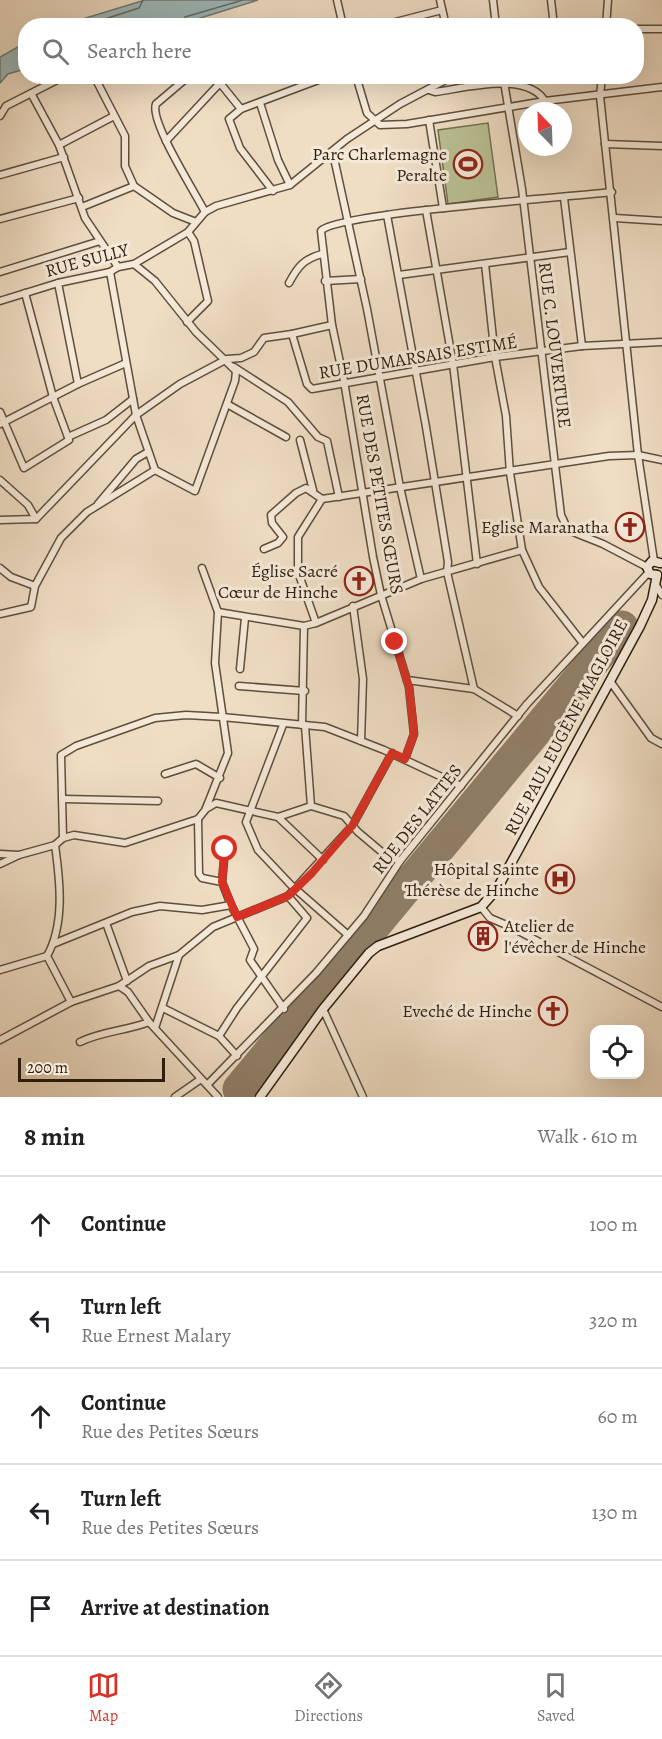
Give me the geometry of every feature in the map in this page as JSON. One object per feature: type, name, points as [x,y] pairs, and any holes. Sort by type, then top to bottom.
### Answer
[{"type":"main road","name":"RUE PAUL EUGÈNE MAGLOIRE","points":[[482,907],[497,889],[640,626],[656,585],[655,567]]},
{"type":"main road","points":[[260,1097],[323,1009],[362,960],[378,946],[482,907]]},
{"type":"street","points":[[338,0],[341,18]]},
{"type":"street","points":[[440,0],[444,18]]},
{"type":"street","points":[[493,0],[495,18]]},
{"type":"street","points":[[551,0],[554,18]]},
{"type":"street","points":[[607,18],[608,0]]},
{"type":"street","points":[[411,18],[442,10]]},
{"type":"street","points":[[644,29],[662,29]]},
{"type":"street","points":[[0,116],[6,106],[50,84]]},
{"type":"street","points":[[98,84],[125,136],[125,166],[134,186],[173,213],[196,222]]},
{"type":"street","points":[[180,84],[154,106],[160,130],[205,212]]},
{"type":"street","points":[[166,141],[218,84]]},
{"type":"street","points":[[222,84],[241,109]]},
{"type":"street","points":[[273,191],[240,148],[229,119],[241,109],[303,84]]},
{"type":"street","points":[[358,84],[362,103],[374,122],[391,125],[545,101],[662,87]]},
{"type":"street","name":"RUE SULLY","points":[[0,301],[58,283],[110,272],[118,267],[134,264],[188,232],[205,212],[216,206],[290,185],[330,153],[400,104],[439,84]]},
{"type":"street","points":[[429,90],[435,92],[504,84],[530,87],[539,92],[545,101]]},
{"type":"street","name":"RUE C. LOUVERTURE","points":[[504,84],[523,201],[561,515],[568,530],[655,567]]},
{"type":"street","points":[[601,84],[600,96],[615,218],[638,454],[655,567]]},
{"type":"street","points":[[32,95],[60,145],[85,218],[118,267]]},
{"type":"street","points":[[260,103],[278,160],[290,185]]},
{"type":"street","points":[[60,145],[114,116]]},
{"type":"street","points":[[429,120],[443,208]]},
{"type":"street","points":[[605,144],[662,147]]},
{"type":"street","points":[[330,153],[334,158],[349,220],[400,487],[421,579]]},
{"type":"street","points":[[0,176],[64,157]]},
{"type":"street","points":[[82,207],[134,186]]},
{"type":"street","points":[[349,220],[443,208],[612,192]]},
{"type":"street","points":[[0,219],[79,198]]},
{"type":"street","points":[[564,198],[582,346]]},
{"type":"street","points":[[426,210],[453,364],[477,564]]},
{"type":"street","points":[[387,215],[417,370],[433,482],[448,562],[447,572],[474,688]]},
{"type":"street","points":[[615,218],[662,221]]},
{"type":"street","name":"RUE DES PETITES SŒURS","points":[[349,220],[327,225],[321,231],[322,254],[332,326],[345,381],[381,595],[406,680],[414,734],[405,759]]},
{"type":"street","points":[[187,322],[208,301],[194,242],[188,232]]},
{"type":"street","points":[[0,272],[100,241]]},
{"type":"street","points":[[399,275],[570,252]]},
{"type":"street","points":[[289,283],[300,265],[307,259],[322,254]]},
{"type":"street","points":[[134,264],[155,281],[187,322],[234,367],[288,402],[318,437],[327,441],[339,497]]},
{"type":"street","points":[[485,264],[495,357],[506,416],[510,473],[522,550],[538,587],[582,642]]},
{"type":"street","points":[[110,272],[136,415],[148,452],[155,470],[195,491],[235,381],[234,367]]},
{"type":"street","points":[[325,281],[361,279]]},
{"type":"street","points":[[58,283],[78,384]]},
{"type":"street","points":[[0,412],[2,423],[24,468],[69,440],[53,397],[25,293]]},
{"type":"street","points":[[0,520],[36,519],[136,415],[180,384],[227,359],[241,358],[254,352],[264,338],[332,326]]},
{"type":"street","name":"RUE DUMARSAIS ESTIMÉ","points":[[292,334],[310,388],[495,357],[542,353],[582,346],[662,342]]},
{"type":"street","points":[[2,423],[78,384],[126,363]]},
{"type":"street","points":[[68,437],[106,420],[133,399]]},
{"type":"street","points":[[226,404],[286,437]]},
{"type":"street","points":[[300,440],[313,490],[322,499]]},
{"type":"street","points":[[0,614],[31,607],[35,586],[61,538],[97,504],[136,459],[148,452]]},
{"type":"street","points":[[322,499],[510,473],[609,456],[638,454],[662,460]]},
{"type":"street","points":[[97,504],[125,490],[155,470]]},
{"type":"street","points":[[0,480],[28,505],[36,519]]},
{"type":"street","points":[[264,549],[278,543],[283,537],[272,523],[271,515],[300,490],[313,490]]},
{"type":"street","points":[[316,624],[298,572],[298,537],[322,499]]},
{"type":"street","points":[[218,612],[304,626],[316,624],[353,606],[421,579],[522,550]]},
{"type":"street","name":"RUE DES LATTES","points":[[208,1084],[285,1009],[364,916],[399,861],[518,716],[582,642],[655,567]]},
{"type":"street","points":[[0,568],[13,578],[35,586]]},
{"type":"street","points":[[0,864],[19,855],[55,845],[63,838],[74,835],[125,843],[198,819],[206,809],[228,753],[215,663],[218,612],[202,568]]},
{"type":"street","points":[[0,579],[13,578]]},
{"type":"street","points":[[656,585],[662,595]]},
{"type":"street","points":[[353,606],[363,679],[361,741]]},
{"type":"street","points":[[240,669],[245,618]]},
{"type":"street","points":[[304,626],[303,726],[311,806]]},
{"type":"street","points":[[406,680],[474,688],[518,716]]},
{"type":"street","points":[[610,681],[651,738],[662,744]]},
{"type":"street","points":[[239,686],[305,691]]},
{"type":"street","points":[[63,838],[64,799],[61,755],[65,750],[155,718],[186,715],[325,727],[392,753],[461,786]]},
{"type":"street","points":[[283,724],[246,822],[258,850],[294,888],[348,935]]},
{"type":"street","points":[[0,1040],[71,1002],[119,986],[149,966],[179,955],[213,927],[288,896],[352,826],[392,753]]},
{"type":"street","points":[[165,774],[196,764],[220,778]]},
{"type":"street","points":[[64,799],[158,801]]},
{"type":"street","points":[[206,809],[216,803],[278,817],[311,806],[344,816],[383,853],[399,861]]},
{"type":"street","points":[[278,817],[323,860]]},
{"type":"street","points":[[198,819],[199,874],[202,878],[222,882]]},
{"type":"street","points":[[0,970],[47,956],[53,944],[60,897],[55,845]]},
{"type":"street","points":[[225,849],[222,882],[254,949],[250,960],[285,1009]]},
{"type":"street","points":[[0,854],[19,855]]},
{"type":"street","points":[[219,1036],[261,975],[307,918],[288,896]]},
{"type":"street","points":[[53,944],[132,912],[160,906],[202,910],[231,905]]},
{"type":"street","points":[[482,907],[490,918],[520,931],[662,1007]]},
{"type":"street","points":[[106,923],[127,981]]},
{"type":"street","points":[[155,1028],[179,955]]},
{"type":"street","points":[[47,956],[71,1002]]},
{"type":"street","points":[[119,986],[133,997],[149,1022],[218,1097]]},
{"type":"street","points":[[163,1008],[219,1036],[237,1056]]},
{"type":"street","points":[[323,1009],[363,1097]]},
{"type":"street","points":[[80,1042],[98,1034],[134,1028],[149,1022]]},
{"type":"street","points":[[175,1097],[201,1079]]},
{"type":"green space","name":"Parc Charlemagne Peralte","points":[[488,123],[498,197],[448,204],[438,130]]},
{"type":"water","points":[[145,0],[258,0],[200,18],[86,18]]},
{"type":"water","points":[[18,47],[18,71],[8,74],[0,83],[0,57]]},
{"type":"runway","points":[[239,1089],[622,627]]},
{"type":"place","name":"Parc Charlemagne Peralte","points":[[468,164]]},
{"type":"place","name":"Eglise Maranatha","points":[[630,527]]},
{"type":"place","name":"Église Sacré Cœur de Hinche","points":[[359,581]]},
{"type":"place","name":"Hôpital Sainte Thérèse de Hinche","points":[[560,879]]},
{"type":"place","name":"Atelier de l'évêcher de Hinche","points":[[483,936]]},
{"type":"place","name":"Eveché de Hinche","points":[[553,1011]]},
{"type":"route","points":[[225,849],[226,861],[222,882],[237,917],[288,896],[331,852],[352,826],[392,753],[405,759],[414,734],[409,687],[395,642]]}]
